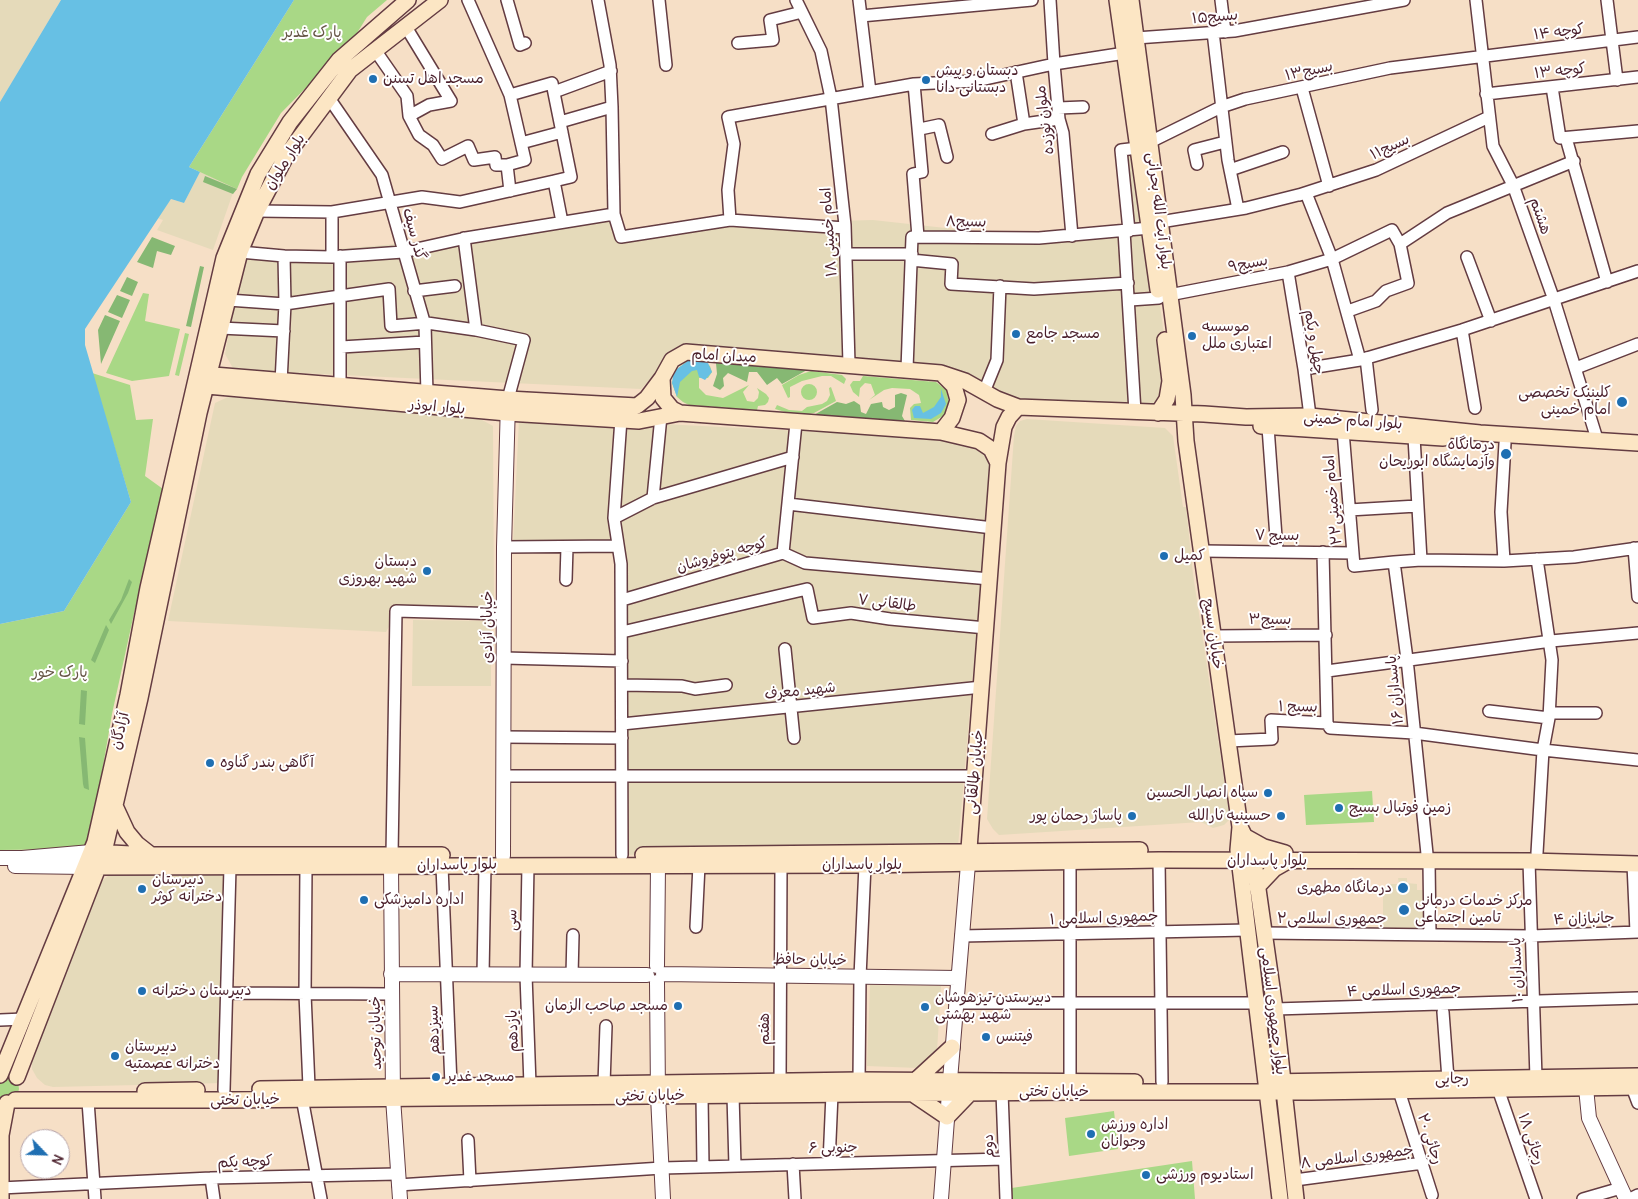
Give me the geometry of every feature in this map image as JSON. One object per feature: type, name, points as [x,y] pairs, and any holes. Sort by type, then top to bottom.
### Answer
[{"type":"main road","name":"بلوار ملوان","points":[[202,380],[224,258],[258,174],[302,105],[339,60],[408,0]]},
{"type":"main road","name":"بلوار ملوان","points":[[202,380],[220,328],[240,252],[257,210],[286,156],[350,70],[440,0]]},
{"type":"main road","name":"بلوار آیت الله بحرانی","points":[[1117,0],[1125,52],[1144,145]]},
{"type":"main road","name":"بلوار آیت الله بحرانی","points":[[1131,0],[1136,38],[1144,145],[1171,347],[1183,395],[1186,441]]},
{"type":"main road","name":"بلوار آیت الله بحرانی","points":[[1158,413],[1167,399],[1170,381],[1171,347]]},
{"type":"main road","name":"میدان امام","points":[[662,378],[672,360],[686,352],[849,364],[941,373],[965,381],[984,392],[1018,407]]},
{"type":"main road","points":[[941,373],[954,386],[958,400],[952,418],[941,432]]},
{"type":"main road","points":[[638,413],[662,378]]},
{"type":"main road","points":[[662,378],[663,398],[672,409],[680,413],[796,423],[941,432],[979,440],[991,449],[998,464]]},
{"type":"main road","name":"بلوار ابوذر","points":[[202,380],[281,382],[427,393],[508,406],[661,416],[680,413]]},
{"type":"main road","name":"بلوار ابوذر","points":[[202,380],[508,406],[622,419],[638,413]]},
{"type":"main road","name":"آزادگان","points":[[97,852],[115,806],[140,698],[202,380]]},
{"type":"main road","name":"آزادگان","points":[[1,1199],[1,1136],[12,1094],[97,852],[148,588],[202,380]]},
{"type":"main road","points":[[1183,395],[1190,407],[1204,414]]},
{"type":"main road","name":"بلوار امام خمینی","points":[[1018,407],[1158,413],[1184,418],[1268,426],[1326,424],[1597,439],[1638,443]]},
{"type":"main road","name":"خیابان طالقانی","points":[[968,858],[998,464],[1004,426],[1009,416],[1018,407]]},
{"type":"main road","points":[[1158,413],[1173,423],[1186,441]]},
{"type":"main road","name":"بلوار امام خمینی","points":[[1184,418],[1204,414],[1246,417],[1310,416],[1343,431],[1638,452]]},
{"type":"main road","name":"خیابان بسیج","points":[[1186,441],[1245,848]]},
{"type":"main road","points":[[115,806],[127,832],[137,844],[151,855]]},
{"type":"main road","points":[[1245,848],[1264,847],[1287,857],[1256,887]]},
{"type":"main road","name":"بلوار پاسداران","points":[[97,852],[212,861],[230,868],[306,867],[391,860],[442,866],[781,865],[815,860],[865,865],[968,858],[1070,861],[1159,860],[1245,848]]},
{"type":"main road","name":"بلوار پاسداران","points":[[93,867],[212,861],[391,860],[503,856],[622,855],[815,860],[968,858],[1245,848],[1287,857],[1533,857],[1636,861]]},
{"type":"main road","name":"بلوار جمهوری اسلامی","points":[[1245,848],[1256,887],[1257,1003],[1280,1199]]},
{"type":"main road","name":"بلوار جمهوری اسلامی","points":[[1245,848],[1256,932],[1275,1009],[1296,1199]]},
{"type":"main road","name":"آزادگان","points":[[0,1075],[93,867]]},
{"type":"main road","points":[[952,1047],[914,1088],[947,1117],[971,1092]]},
{"type":"main road","points":[[1281,1066],[1291,1075],[1310,1086],[1296,1108],[1289,1125]]},
{"type":"main road","points":[[0,1075],[9,1073],[12,1094]]},
{"type":"main road","points":[[1266,1080],[1257,1077],[1247,1087],[1269,1109]]},
{"type":"main road","name":"رجایی","points":[[1266,1080],[1283,1087],[1448,1079],[1536,1078],[1636,1084]]},
{"type":"main road","name":"خیابان تختی","points":[[12,1094],[88,1101],[306,1093],[658,1090],[780,1082],[860,1080],[914,1088]]},
{"type":"main road","name":"خیابان تختی","points":[[393,1092],[451,1086],[604,1084],[702,1096],[832,1094],[1070,1080],[1162,1082],[1247,1087]]},
{"type":"main road","name":"خیابان تختی","points":[[949,1087],[971,1092],[1247,1087],[1266,1080]]},
{"type":"main road","name":"رجایی","points":[[1310,1086],[1399,1091],[1498,1089],[1585,1082]]},
{"type":"main road","name":"خیابان تختی","points":[[12,1094],[224,1090],[306,1093]]},
{"type":"street","points":[[375,50],[407,96],[409,116],[419,135],[433,145],[442,159],[468,146],[474,160],[495,156],[496,165],[507,165],[525,160],[510,95],[468,0]]},
{"type":"street","points":[[507,0],[520,45],[525,43]]},
{"type":"street","points":[[598,0],[610,71],[614,214],[621,237],[730,220],[845,228]]},
{"type":"street","points":[[659,0],[666,64]]},
{"type":"street","name":"امام خمینی ۱۸","points":[[796,0],[820,52],[831,98],[847,254],[849,364]]},
{"type":"street","points":[[859,0],[870,92]]},
{"type":"street","points":[[861,16],[985,2],[1032,0]]},
{"type":"street","name":"ملوان نوزده","points":[[1050,0],[1058,114],[1063,133],[1072,236]]},
{"type":"street","points":[[1221,0],[1224,32]]},
{"type":"street","name":"بسیج۱۵","points":[[1136,38],[1224,32],[1346,5],[1404,0]]},
{"type":"street","name":"هشتم","points":[[1476,0],[1493,146],[1513,185],[1554,300],[1597,439]]},
{"type":"street","points":[[1607,0],[1617,80]]},
{"type":"street","points":[[738,43],[773,40],[770,20],[802,12]]},
{"type":"street","points":[[406,27],[451,101],[429,105],[409,116]]},
{"type":"street","points":[[1212,32],[1225,142],[1238,209]]},
{"type":"street","name":"کوچه ۱۴","points":[[1483,56],[1638,37]]},
{"type":"street","points":[[730,220],[728,190],[734,144],[728,117],[914,84],[976,81],[1054,64],[1125,52]]},
{"type":"street","name":"بسیج۱۳","points":[[1127,231],[1121,150],[1144,145],[1221,107],[1246,99],[1390,68],[1483,56]]},
{"type":"street","points":[[554,92],[610,71]]},
{"type":"street","points":[[1016,72],[1024,124]]},
{"type":"street","name":"کوچه ۱۳","points":[[1486,94],[1638,77]]},
{"type":"street","points":[[257,210],[332,212],[390,203],[407,197],[422,196],[460,202],[571,177],[552,83],[510,95]]},
{"type":"street","points":[[907,369],[912,237],[918,237],[913,174],[922,172],[917,131],[920,129],[914,84]]},
{"type":"street","points":[[1552,87],[1560,138],[1638,130]]},
{"type":"street","points":[[1302,88],[1329,186]]},
{"type":"street","name":"گذر سیف","points":[[329,98],[378,168],[390,203],[425,325],[427,393]]},
{"type":"street","points":[[521,143],[612,107]]},
{"type":"street","points":[[992,134],[1083,107]]},
{"type":"street","name":"بسیج۱۱","points":[[1155,225],[1238,209],[1329,186],[1376,170],[1489,117]]},
{"type":"street","points":[[920,129],[939,125],[947,157]]},
{"type":"street","points":[[1566,138],[1574,160],[1607,282]]},
{"type":"street","points":[[1197,164],[1194,150],[1225,142]]},
{"type":"street","points":[[1230,170],[1283,152]]},
{"type":"street","points":[[1348,311],[1376,300],[1386,291],[1408,283],[1400,244],[1447,213],[1574,160]]},
{"type":"street","points":[[507,165],[510,191]]},
{"type":"street","points":[[554,181],[562,222]]},
{"type":"street","points":[[1303,194],[1332,259],[1363,359],[1372,410]]},
{"type":"street","points":[[332,212],[340,296],[340,386]]},
{"type":"street","points":[[240,252],[284,256],[336,257],[403,252],[464,238],[614,214]]},
{"type":"street","name":"بسیج۸","points":[[918,237],[1072,236],[1127,231],[1155,225]]},
{"type":"street","name":"بسیج۹","points":[[1130,300],[1164,296],[1288,272],[1332,259],[1392,230],[1400,244]]},
{"type":"street","points":[[1127,231],[1135,412]]},
{"type":"street","points":[[464,238],[476,330]]},
{"type":"street","points":[[847,254],[912,257],[952,264],[951,284],[1034,289],[1128,283]]},
{"type":"street","points":[[281,382],[285,304],[284,256]]},
{"type":"street","points":[[1467,257],[1491,321]]},
{"type":"street","points":[[1304,369],[1363,359],[1462,330],[1638,271]]},
{"type":"street","name":"چهل و یکم","points":[[1288,272],[1310,416]]},
{"type":"street","points":[[414,291],[454,286]]},
{"type":"street","points":[[984,392],[997,360],[1000,286]]},
{"type":"street","points":[[228,300],[285,304],[389,289],[391,326],[425,325],[427,323],[476,330],[524,340],[508,406]]},
{"type":"street","points":[[220,328],[284,331]]},
{"type":"street","points":[[1462,330],[1475,408]]},
{"type":"street","points":[[341,347],[426,342]]},
{"type":"street","points":[[1576,368],[1638,344]]},
{"type":"street","name":"خیابان آزادی","points":[[503,856],[504,547],[508,406]]},
{"type":"street","points":[[653,498],[661,416]]},
{"type":"street","points":[[622,419],[614,518],[622,600],[622,855]]},
{"type":"street","name":"کوچه پتوفروشان","points":[[622,600],[783,552],[796,423]]},
{"type":"street","points":[[1268,426],[1277,551]]},
{"type":"street","name":"امام خمینی۲۲","points":[[1343,431],[1354,566],[1394,562]]},
{"type":"street","points":[[1414,437],[1421,560]]},
{"type":"street","points":[[1504,561],[1501,512],[1505,443]]},
{"type":"street","points":[[614,518],[653,498],[793,457]]},
{"type":"street","points":[[788,504],[994,528]]},
{"type":"street","points":[[1349,510],[1417,506]]},
{"type":"street","points":[[566,580],[567,546]]},
{"type":"street","points":[[504,547],[618,546]]},
{"type":"street","points":[[1394,562],[1421,560],[1504,561],[1574,557],[1636,548],[1638,597]]},
{"type":"street","name":"بسیج ۷","points":[[1202,551],[1353,553]]},
{"type":"street","points":[[783,552],[805,563],[990,579]]},
{"type":"street","name":"بسیج ۱","points":[[1228,741],[1272,739],[1271,720],[1327,723],[1324,552]]},
{"type":"street","name":"پاسداران ۱۰","points":[[1536,1078],[1531,936],[1533,857],[1543,750],[1549,716],[1552,681],[1551,641],[1537,559]]},
{"type":"street","name":"پاسداران ۱۶","points":[[1394,562],[1408,659],[1428,858],[1430,935]]},
{"type":"street","name":"طالقانی ۷","points":[[622,632],[807,589],[813,618],[851,613],[890,620],[986,628]]},
{"type":"street","points":[[391,860],[396,612],[504,614]]},
{"type":"street","points":[[1327,671],[1551,641],[1638,633]]},
{"type":"street","name":"بسیج۳","points":[[1214,636],[1326,635]]},
{"type":"street","points":[[785,649],[794,738]]},
{"type":"street","points":[[504,658],[622,660]]},
{"type":"street","points":[[622,685],[682,686],[694,689],[726,685]]},
{"type":"street","name":"شهید معرف","points":[[622,724],[982,687]]},
{"type":"street","points":[[1490,711],[1549,716],[1596,713]]},
{"type":"street","points":[[1327,723],[1330,728],[1414,733],[1638,760]]},
{"type":"street","points":[[503,737],[622,738]]},
{"type":"street","points":[[503,776],[974,776]]},
{"type":"street","points":[[0,858],[97,852]]},
{"type":"street","name":"خیابان طالقانی","points":[[941,1199],[955,1003],[968,858]]},
{"type":"street","name":"خیابان توحید","points":[[391,860],[393,1092],[398,1186]]},
{"type":"street","points":[[1159,860],[1162,1082]]},
{"type":"street","points":[[1070,861],[1070,1080]]},
{"type":"street","points":[[1636,861],[1637,932]]},
{"type":"street","points":[[0,865],[93,867]]},
{"type":"street","points":[[483,974],[485,865]]},
{"type":"street","name":"سی","points":[[526,975],[528,865]]},
{"type":"street","points":[[658,865],[656,974],[658,1090],[663,1199]]},
{"type":"street","points":[[696,927],[700,865]]},
{"type":"street","name":"هفتم","points":[[780,1082],[781,865]]},
{"type":"street","points":[[860,1080],[860,977],[865,865]]},
{"type":"street","name":"سیزدهم","points":[[442,866],[451,1086]]},
{"type":"street","points":[[306,867],[306,1093],[321,1199]]},
{"type":"street","points":[[224,1090],[230,868]]},
{"type":"street","name":"جمهوری اسلامی ۱","points":[[961,936],[1256,932]]},
{"type":"street","name":"جمهوری اسلامی۲","points":[[1256,932],[1430,935]]},
{"type":"street","name":"جانبازان ۴","points":[[1531,936],[1637,932]]},
{"type":"street","points":[[572,975],[573,935]]},
{"type":"street","points":[[1430,935],[1531,936]]},
{"type":"street","name":"خیابان حافظ","points":[[391,974],[656,974],[957,978]]},
{"type":"street","name":"یازدهم","points":[[526,975],[530,1086]]},
{"type":"street","points":[[227,993],[391,994]]},
{"type":"street","name":"جمهوری اسلامی ۴","points":[[1275,1009],[1638,998]]},
{"type":"street","points":[[955,1003],[1257,1003]]},
{"type":"street","points":[[1443,1012],[1448,1079]]},
{"type":"street","points":[[0,1020],[24,1019]]},
{"type":"street","points":[[604,1084],[606,1026]]},
{"type":"street","points":[[1585,1082],[1589,1118],[1626,1195]]},
{"type":"street","points":[[1636,1084],[1638,1104]]},
{"type":"street","name":"رجائی ۱۸","points":[[1498,1089],[1536,1199]]},
{"type":"street","name":"رجائی ۲۰","points":[[1399,1091],[1432,1195]]},
{"type":"street","name":"دوم","points":[[1002,1092],[1006,1199]]},
{"type":"street","points":[[829,1164],[832,1094]]},
{"type":"street","points":[[733,1095],[735,1166]]},
{"type":"street","points":[[702,1096],[703,1167]]},
{"type":"street","points":[[88,1101],[95,1199]]},
{"type":"street","points":[[468,1140],[470,1181]]},
{"type":"street","name":"۶ جنوبی","points":[[470,1181],[662,1168],[1004,1159]]},
{"type":"street","name":"جمهوری اسلامی ۸","points":[[1295,1180],[1422,1163]]},
{"type":"street","points":[[793,1164],[795,1199]]},
{"type":"street","name":"کوچه یکم","points":[[0,1188],[316,1174],[398,1186],[470,1181]]},
{"type":"street","points":[[211,1178],[214,1199]]},
{"type":"street","points":[[1583,1199],[1638,1195]]},
{"type":"shaded area","points":[[0,0],[61,0],[0,102]]},
{"type":"shaded area","points":[[1138,148],[1168,363],[1158,413],[1018,407],[965,381],[686,352],[659,370],[641,389],[234,370],[225,354],[236,292],[243,273],[245,257],[466,238],[614,214],[621,237],[699,225],[873,220],[1036,238],[1124,234],[1121,150]]},
{"type":"shaded area","points":[[200,172],[235,187],[213,250],[157,230],[163,220],[157,218],[171,199],[184,203]]},
{"type":"shaded area","points":[[230,396],[475,416],[493,426],[494,607],[397,611],[386,632],[168,621],[215,403]]},
{"type":"shaded area","points":[[519,419],[618,426],[618,546],[513,545]]},
{"type":"shaded area","points":[[1027,419],[1165,428],[1173,436],[1183,507],[1186,507],[1193,574],[1230,819],[1224,825],[1213,828],[1201,822],[999,835],[987,819],[1014,436],[1016,426],[1020,421]]},
{"type":"shaded area","points":[[624,422],[936,438],[978,444],[987,451],[991,464],[958,847],[622,855],[616,518]]},
{"type":"shaded area","points":[[413,620],[491,621],[491,686],[412,686]]},
{"type":"shaded area","name":"دبیرستان دخترانه","points":[[230,871],[222,1083],[53,1087],[45,1085],[37,1078],[32,1069],[32,1059],[99,885],[104,879],[112,873]]},
{"type":"shaded area","name":"مرکز خدمات درمانی تامین اجتماعی","points":[[1398,878],[1407,878],[1407,883],[1417,884],[1417,890],[1425,890],[1426,930],[1383,928],[1383,892],[1391,891],[1390,884],[1399,884]]},
{"type":"shaded area","points":[[870,985],[941,986],[937,1051],[918,1068],[867,1066]]},
{"type":"green space","name":"پارک غدیر","points":[[294,0],[387,0],[367,17],[352,41],[281,113],[242,177],[237,189],[189,167]]},
{"type":"green space","points":[[205,176],[237,189],[233,194],[203,182]]},
{"type":"green space","points":[[152,237],[175,246],[171,255],[157,251],[153,268],[137,262]]},
{"type":"green space","points":[[200,266],[204,267],[191,327],[186,326]]},
{"type":"green space","points":[[127,277],[138,282],[132,296],[120,291]]},
{"type":"green space","points":[[143,293],[149,294],[145,321],[180,329],[169,376],[132,381],[106,373]]},
{"type":"green space","points":[[117,295],[130,300],[122,318],[108,312]]},
{"type":"green space","points":[[105,315],[120,321],[101,364],[98,330]]},
{"type":"green space","points":[[185,333],[189,334],[179,376],[175,375]]},
{"type":"green space","points":[[689,360],[704,362],[710,366],[712,372],[708,378],[699,378],[699,388],[706,395],[723,398],[749,385],[743,392],[747,401],[754,402],[758,398],[759,392],[757,388],[766,394],[769,398],[768,402],[765,405],[758,406],[757,410],[689,405],[683,402],[677,397],[672,383],[677,369]]},
{"type":"green space","points":[[716,363],[807,370],[782,384],[777,378],[767,385],[757,372],[749,372],[747,382],[728,373],[723,378],[724,386],[720,390],[713,386],[717,374]]},
{"type":"green space","points":[[811,371],[842,375],[846,379],[844,384],[831,376],[822,376],[802,381],[790,387],[790,397],[788,398],[782,385],[799,375]]},
{"type":"green space","name":"پارک خور","points":[[92,373],[130,385],[136,420],[153,419],[145,476],[163,489],[142,593],[135,609],[112,714],[96,807],[86,845],[78,849],[0,850],[0,624],[64,611],[131,502]]},
{"type":"green space","points":[[863,376],[936,382],[946,390],[949,403],[947,410],[943,416],[933,422],[911,420],[910,408],[914,404],[921,403],[919,395],[910,389],[892,388],[884,390],[869,400],[875,395],[871,384],[865,383],[860,388],[859,397],[853,392],[850,385],[853,381],[860,381]]},
{"type":"green space","points":[[809,384],[817,392],[809,400],[801,392]]},
{"type":"green space","points":[[831,387],[836,401],[814,413],[799,416],[775,409],[777,405],[789,410],[802,411],[807,407],[822,404],[827,401],[830,395],[829,388]]},
{"type":"green space","points":[[901,393],[907,395],[902,416],[905,421],[812,416],[837,402],[846,404],[854,401],[860,405],[861,412],[866,414],[871,404],[882,402],[883,407],[889,410],[895,407],[895,395]]},
{"type":"green space","points":[[129,579],[132,582],[128,593],[111,624],[109,620],[121,600]]},
{"type":"green space","points":[[106,625],[109,630],[95,663],[91,660]]},
{"type":"green space","points":[[81,690],[87,691],[85,725],[79,724]]},
{"type":"green space","points":[[79,737],[85,738],[89,790],[84,788],[83,784]]},
{"type":"green space","name":"زمین فوتبال بسیج","points":[[1372,791],[1374,822],[1306,825],[1304,795]]},
{"type":"green space","points":[[6,1075],[18,1082],[19,1089],[18,1093],[3,1100],[0,1098],[0,1078]]},
{"type":"green space","name":"اداره ورزش وجوانان","points":[[1114,1111],[1118,1149],[1069,1156],[1065,1118]]},
{"type":"green space","name":"استادیوم ورزشی","points":[[1192,1161],[1195,1199],[1006,1199],[1005,1189]]},
{"type":"water","points":[[61,0],[294,0],[189,167],[200,172],[184,203],[171,199],[85,329],[85,345],[131,502],[64,611],[0,624],[0,102]]},
{"type":"water","points":[[689,360],[708,363],[712,372],[705,380],[699,377],[697,370],[692,371],[680,382],[677,397],[672,383],[673,376],[677,369]]},
{"type":"water","points":[[941,389],[946,404],[941,413],[931,419],[914,418],[912,410],[915,406],[920,406],[923,413],[934,407],[941,397]]},
{"type":"place","name":"مسجد اهل تسنن","points":[[373,79]]},
{"type":"place","name":"دبستان و پیش دبستانی دانا","points":[[926,80]]},
{"type":"place","name":"مسجد جامع","points":[[1016,334]]},
{"type":"place","name":"موسسه اعتباری ملل","points":[[1192,336]]},
{"type":"place","name":"کلینیک تخصصی امام خمینی","points":[[1622,402]]},
{"type":"place","name":"درمانگاه وآزمایشگاه ابوریحان","points":[[1506,454]]},
{"type":"place","name":"کمیل","points":[[1164,556]]},
{"type":"place","name":"دبستان شهید بهروزی","points":[[427,571]]},
{"type":"place","name":"آگاهی بندر گناوه","points":[[210,763]]},
{"type":"place","name":"سپاه انصار الحسین","points":[[1268,793]]},
{"type":"place","name":"زمین فوتبال بسیج","points":[[1339,808]]},
{"type":"place","name":"پاساژ رحمان پور","points":[[1132,816]]},
{"type":"place","name":"حسینیه ثارالله","points":[[1281,816]]},
{"type":"place","name":"درمانگاه مطهری","points":[[1403,888]]},
{"type":"place","name":"دبیرستان دخترانه کوثر","points":[[142,889]]},
{"type":"place","name":"اداره دامپزشکی","points":[[364,900]]},
{"type":"place","name":"مرکز خدمات درمانی تامین اجتماعی","points":[[1404,910]]},
{"type":"place","name":"دبیرستان دخترانه","points":[[142,991]]},
{"type":"place","name":"مسجد صاحب الزمان","points":[[678,1006]]},
{"type":"place","name":"دبیرستدن تیزهوشان شهید بهشتی","points":[[925,1007]]},
{"type":"place","name":"فیتنس","points":[[986,1037]]},
{"type":"place","name":"دبیرستان دخترانه عصمتیه","points":[[115,1056]]},
{"type":"place","name":"مسجد غدیر","points":[[436,1077]]},
{"type":"place","name":"اداره ورزش وجوانان","points":[[1091,1134]]},
{"type":"place","name":"استادیوم ورزشی","points":[[1146,1175]]}]
